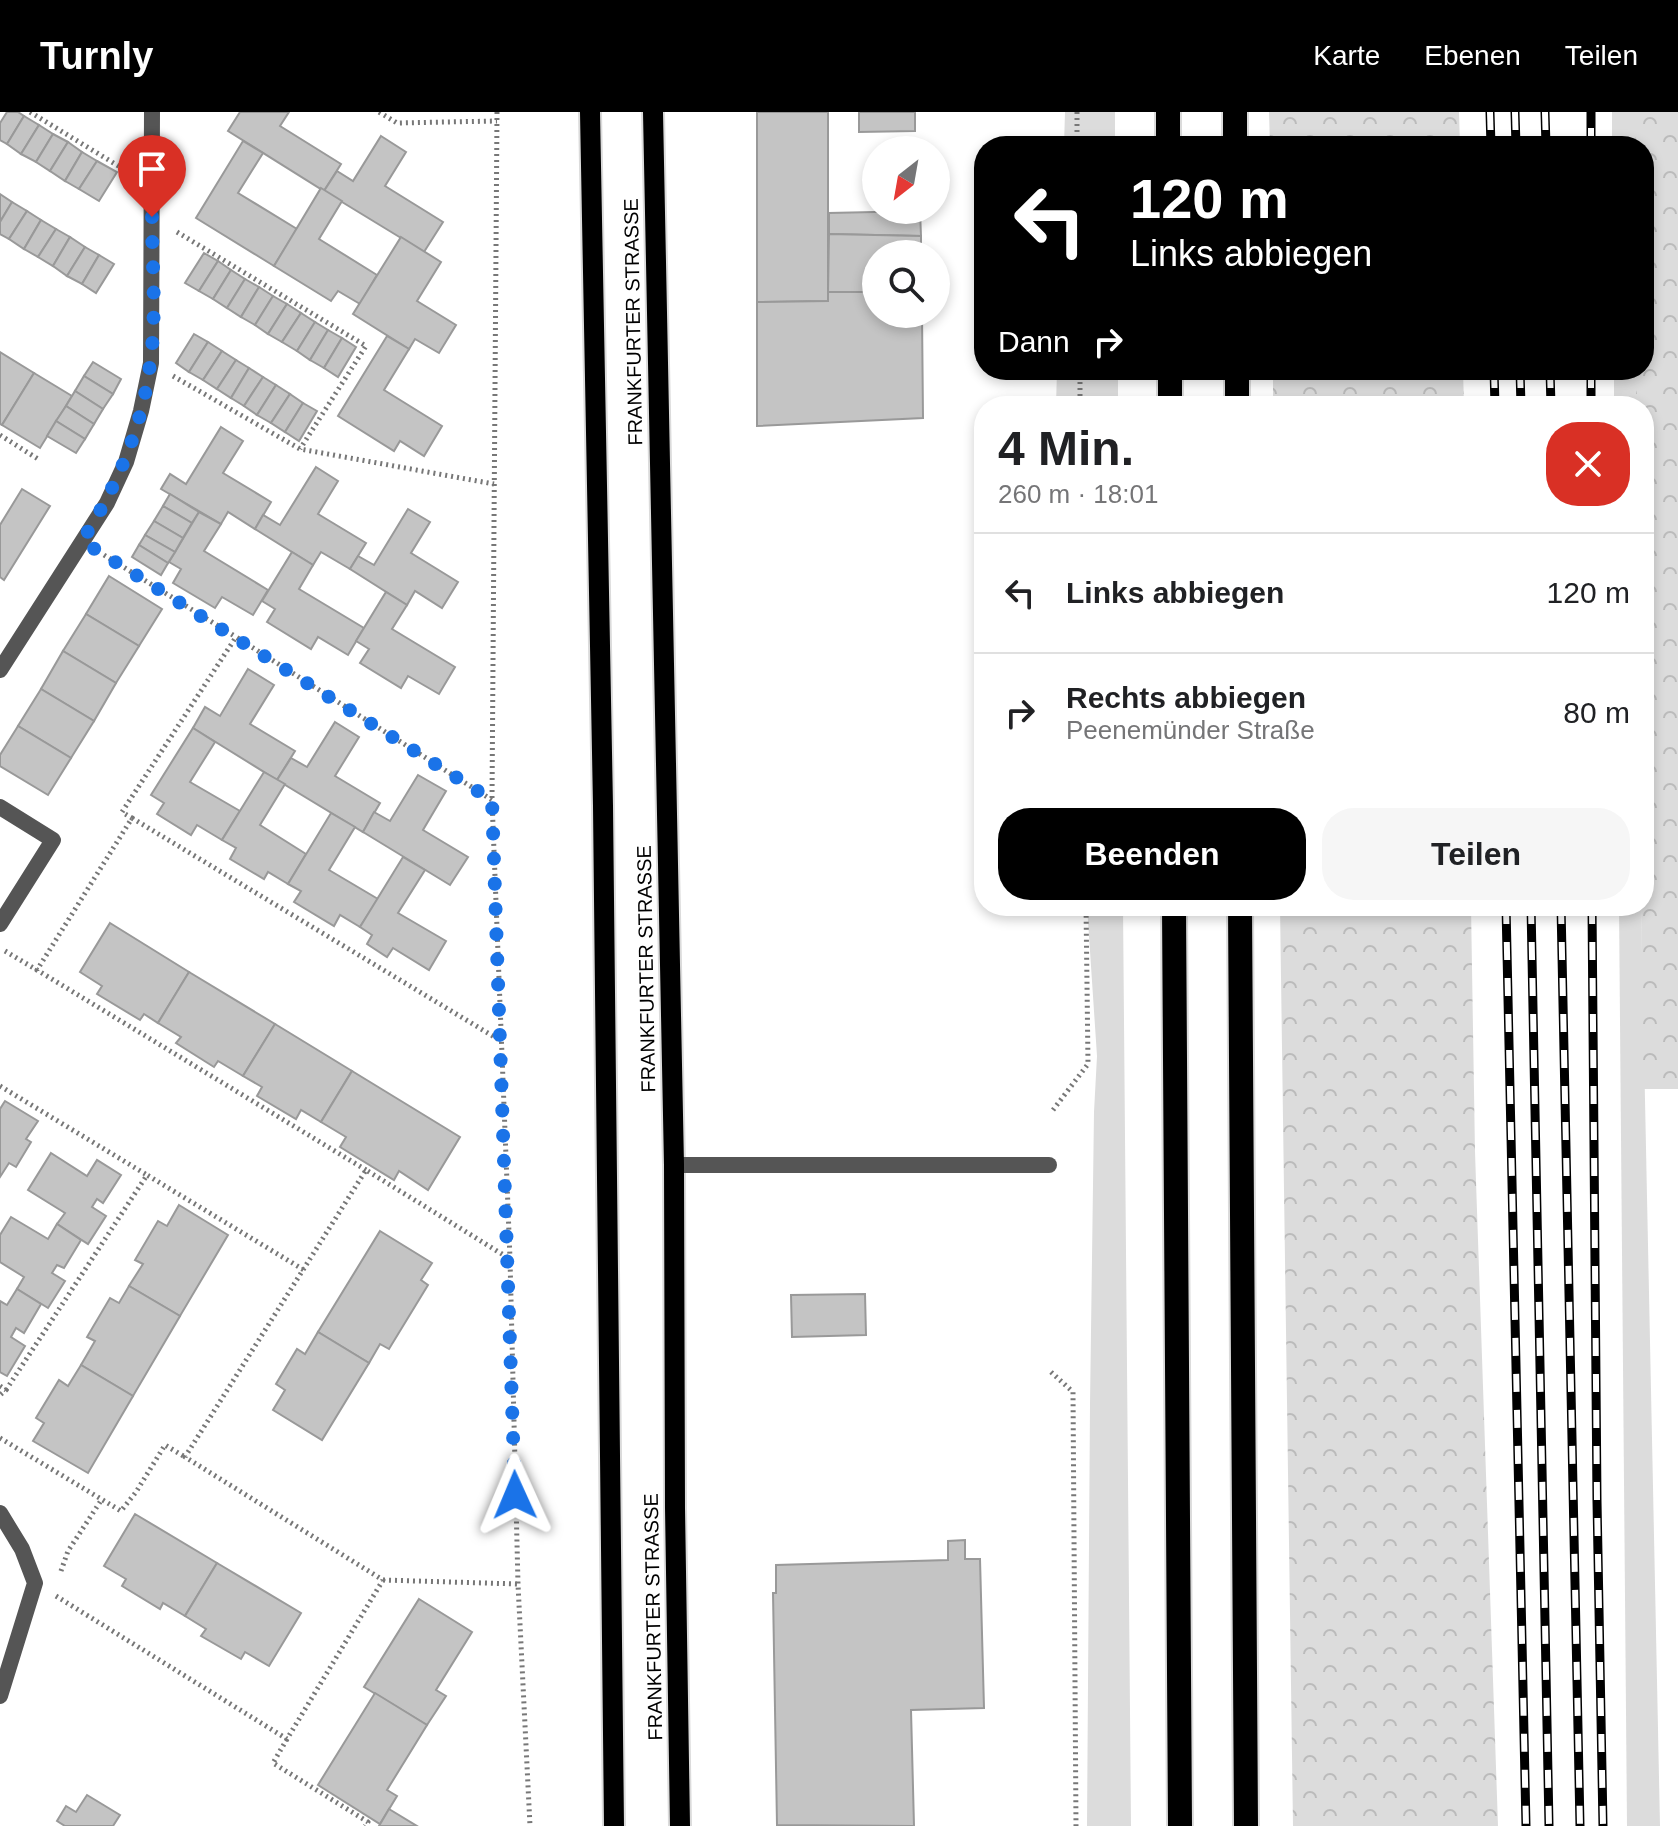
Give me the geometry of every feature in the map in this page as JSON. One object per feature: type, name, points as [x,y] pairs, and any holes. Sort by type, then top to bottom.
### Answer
[{"type":"highway","points":[[1168,112],[1168,136]]},
{"type":"highway","points":[[1235,112],[1235,136]]},
{"type":"highway","points":[[1174,916],[1180,1826]]},
{"type":"highway","points":[[1240,916],[1246,1826]]},
{"type":"main road","name":"FRANKFURTER STRASSE","points":[[590,112],[603,806],[614,1826]]},
{"type":"main road","name":"FRANKFURTER STRASSE","points":[[653,112],[674,1165],[680,1826]]},
{"type":"street","points":[[0,670],[107,503],[126,462],[141,411],[151,363],[152,112]]},
{"type":"street","points":[[0,807],[53,840],[0,924]]},
{"type":"street","points":[[674,1165],[1049,1165]]},
{"type":"street","points":[[0,1513],[22,1549],[35,1583],[0,1696]]},
{"type":"path","points":[[30,112],[153,187]]},
{"type":"path","points":[[379,112],[397,123],[497,121]]},
{"type":"path","points":[[497,112],[492,800],[510,1259],[518,1584],[530,1826]]},
{"type":"path","points":[[1077,112],[1077,136]]},
{"type":"path","points":[[152,217],[366,346],[300,449]]},
{"type":"path","points":[[151,363],[300,449],[494,484]]},
{"type":"path","points":[[0,435],[38,459]]},
{"type":"path","points":[[82,541],[492,800]]},
{"type":"path","points":[[236,637],[122,812],[501,1041]]},
{"type":"path","points":[[37,970],[132,818]]},
{"type":"path","points":[[1053,1110],[1088,1064],[1086,916]]},
{"type":"path","points":[[2,948],[510,1259]]},
{"type":"path","points":[[0,1086],[304,1270]]},
{"type":"path","points":[[185,1457],[366,1170]]},
{"type":"path","points":[[0,1395],[147,1175]]},
{"type":"path","points":[[1051,1372],[1073,1392],[1076,1826]]},
{"type":"path","points":[[0,1438],[121,1511],[165,1445],[383,1580],[518,1584]]},
{"type":"path","points":[[53,1594],[68,1551],[102,1499]]},
{"type":"path","points":[[365,1826],[368,1822],[273,1763],[383,1580]]},
{"type":"path","points":[[35,1583],[287,1739]]},
{"type":"green space","points":[[1065,112],[1115,112],[1115,136],[1064,136]]},
{"type":"green space","points":[[1269,112],[1459,112],[1460,136],[1270,136]]},
{"type":"green space","points":[[1612,112],[1635,112],[1635,136],[1612,136]]},
{"type":"green space","points":[[1635,112],[1678,112],[1678,1089],[1643,1089],[1641,916],[1654,916],[1654,396],[1636,396],[1636,380],[1654,380],[1654,136],[1635,136]]},
{"type":"green space","points":[[1057,380],[1118,380],[1118,396],[1056,396]]},
{"type":"green space","points":[[1273,380],[1463,380],[1464,396],[1273,396]]},
{"type":"green space","points":[[1614,380],[1636,380],[1636,396],[1614,396]]},
{"type":"green space","points":[[1088,916],[1123,916],[1131,1826],[1087,1826],[1090,1405],[1097,1056]]},
{"type":"green space","points":[[1280,916],[1471,916],[1475,1152],[1498,1826],[1293,1826]]},
{"type":"green space","points":[[1619,916],[1641,916],[1660,1826],[1627,1826]]},
{"type":"building","points":[[7,112],[18,112],[24,116],[7,144],[0,140],[0,123]]},
{"type":"building","points":[[240,112],[289,112],[280,126],[341,164],[324,191],[228,131]]},
{"type":"building","points":[[757,112],[828,112],[828,301],[757,302]]},
{"type":"building","points":[[859,112],[915,112],[915,131],[859,132]]},
{"type":"building","points":[[24,116],[39,125],[21,154],[7,144]]},
{"type":"building","points":[[39,125],[53,134],[36,162],[21,154]]},
{"type":"building","points":[[53,134],[68,142],[50,171],[36,162]]},
{"type":"building","points":[[381,136],[406,152],[385,186],[443,222],[424,252],[324,191],[337,171],[353,181]]},
{"type":"building","points":[[243,141],[263,153],[238,193],[297,229],[274,266],[196,218]]},
{"type":"building","points":[[68,142],[82,152],[65,181],[50,171]]},
{"type":"building","points":[[82,152],[97,161],[79,189],[65,181]]},
{"type":"building","points":[[97,161],[117,172],[99,201],[79,189]]},
{"type":"building","points":[[321,188],[342,201],[319,239],[377,275],[360,304],[338,291],[331,301],[274,266]]},
{"type":"building","points":[[0,194],[12,202],[0,222]]},
{"type":"building","points":[[12,202],[27,211],[9,239],[0,234],[0,222]]},
{"type":"building","points":[[27,211],[41,220],[24,249],[9,239]]},
{"type":"building","points":[[862,212],[862,224],[921,224],[921,236],[829,234],[829,213]]},
{"type":"building","points":[[41,220],[56,229],[38,257],[24,249]]},
{"type":"building","points":[[56,229],[70,237],[53,266],[38,257]]},
{"type":"building","points":[[829,234],[921,236],[921,240],[862,240],[862,292],[828,292]]},
{"type":"building","points":[[70,237],[85,247],[67,276],[53,266]]},
{"type":"building","points":[[401,237],[441,262],[417,301],[456,325],[439,353],[415,339],[409,349],[353,314]]},
{"type":"building","points":[[85,247],[99,255],[82,284],[67,276]]},
{"type":"building","points":[[204,253],[218,261],[199,291],[185,283]]},
{"type":"building","points":[[99,255],[114,264],[96,293],[82,284]]},
{"type":"building","points":[[218,261],[231,270],[213,299],[199,291]]},
{"type":"building","points":[[231,270],[245,279],[227,308],[213,299]]},
{"type":"building","points":[[245,279],[259,287],[241,317],[227,308]]},
{"type":"building","points":[[259,287],[273,296],[255,325],[241,317]]},
{"type":"building","points":[[828,292],[862,292],[862,328],[922,328],[923,418],[757,426],[757,302],[828,301]]},
{"type":"building","points":[[273,296],[287,304],[268,334],[255,325]]},
{"type":"building","points":[[287,304],[301,313],[282,342],[268,334]]},
{"type":"building","points":[[301,313],[315,322],[297,351],[282,342]]},
{"type":"building","points":[[315,322],[328,330],[310,360],[297,351]]},
{"type":"building","points":[[328,330],[342,338],[324,368],[310,360]]},
{"type":"building","points":[[194,334],[208,342],[189,372],[176,363]]},
{"type":"building","points":[[387,336],[409,349],[384,390],[442,426],[424,456],[400,441],[394,451],[338,416]]},
{"type":"building","points":[[342,338],[356,347],[338,377],[324,368]]},
{"type":"building","points":[[208,342],[222,351],[203,380],[189,372]]},
{"type":"building","points":[[222,351],[236,360],[217,389],[203,380]]},
{"type":"building","points":[[0,352],[34,373],[2,425],[0,424]]},
{"type":"building","points":[[236,360],[249,368],[231,398],[217,389]]},
{"type":"building","points":[[93,362],[121,379],[113,394],[84,376]]},
{"type":"building","points":[[249,368],[263,377],[244,406],[231,398]]},
{"type":"building","points":[[34,373],[72,396],[40,448],[2,425]]},
{"type":"building","points":[[84,376],[113,394],[103,409],[75,391]]},
{"type":"building","points":[[263,377],[276,385],[257,415],[244,406]]},
{"type":"building","points":[[276,385],[290,394],[271,423],[257,415]]},
{"type":"building","points":[[75,391],[103,409],[94,424],[66,406]]},
{"type":"building","points":[[290,394],[303,403],[285,432],[271,423]]},
{"type":"building","points":[[303,403],[317,411],[299,441],[285,432]]},
{"type":"building","points":[[66,406],[94,424],[85,439],[56,421]]},
{"type":"building","points":[[56,421],[85,439],[76,453],[47,436]]},
{"type":"building","points":[[221,427],[243,441],[223,473],[271,502],[255,529],[228,512],[221,524],[161,489],[170,474],[186,484]]},
{"type":"building","points":[[316,467],[338,481],[318,514],[366,543],[350,569],[321,552],[313,565],[255,529],[263,515],[280,525]]},
{"type":"building","points":[[22,489],[50,506],[4,580],[0,577],[0,525]]},
{"type":"building","points":[[170,494],[199,512],[192,523],[163,506]]},
{"type":"building","points":[[163,506],[192,523],[183,538],[154,521]]},
{"type":"building","points":[[408,509],[430,522],[411,553],[458,582],[442,608],[415,591],[407,605],[350,569],[358,556],[374,565]]},
{"type":"building","points":[[199,512],[221,524],[204,551],[268,590],[253,615],[222,597],[215,608],[173,583],[181,569],[169,562]]},
{"type":"building","points":[[154,521],[183,538],[175,552],[145,535]]},
{"type":"building","points":[[145,535],[175,552],[168,563],[139,545]]},
{"type":"building","points":[[139,545],[168,563],[161,575],[132,557]]},
{"type":"building","points":[[292,552],[313,565],[299,589],[364,628],[348,655],[318,637],[311,649],[267,622],[275,609],[262,601]]},
{"type":"building","points":[[109,576],[162,609],[139,646],[86,614]]},
{"type":"building","points":[[386,592],[407,605],[392,629],[455,667],[439,694],[408,676],[401,688],[360,663],[369,649],[356,641]]},
{"type":"building","points":[[86,614],[139,646],[116,683],[63,651]]},
{"type":"building","points":[[63,651],[116,683],[94,721],[41,689]]},
{"type":"building","points":[[248,669],[274,685],[250,724],[295,751],[277,780],[193,728],[205,707],[220,716]]},
{"type":"building","points":[[41,689],[94,721],[71,758],[18,726]]},
{"type":"building","points":[[335,722],[359,737],[335,776],[380,803],[363,832],[277,780],[291,758],[307,767]]},
{"type":"building","points":[[18,726],[71,758],[48,795],[0,766],[0,755]]},
{"type":"building","points":[[193,728],[215,742],[190,782],[240,811],[222,840],[197,825],[191,835],[157,814],[164,803],[151,795]]},
{"type":"building","points":[[264,772],[285,784],[260,825],[306,854],[288,884],[268,872],[264,879],[230,859],[236,848],[222,840]]},
{"type":"building","points":[[418,775],[446,791],[423,830],[468,857],[450,885],[363,832],[374,812],[390,821]]},
{"type":"building","points":[[331,813],[355,827],[329,870],[378,899],[360,927],[340,915],[334,926],[294,902],[301,891],[288,884]]},
{"type":"building","points":[[403,857],[425,870],[398,913],[446,941],[429,970],[393,948],[387,957],[367,944],[372,935],[360,927]]},
{"type":"building","points":[[110,923],[189,972],[158,1023],[144,1014],[140,1020],[97,994],[102,986],[80,972]]},
{"type":"building","points":[[189,972],[275,1024],[243,1076],[218,1061],[214,1067],[176,1043],[181,1037],[158,1023]]},
{"type":"building","points":[[275,1024],[352,1071],[321,1122],[301,1110],[296,1119],[257,1096],[262,1087],[243,1076]]},
{"type":"building","points":[[352,1071],[460,1137],[428,1190],[399,1171],[394,1180],[340,1147],[346,1137],[321,1122]]},
{"type":"building","points":[[5,1101],[38,1121],[26,1139],[31,1142],[16,1167],[9,1163],[0,1177],[0,1109]]},
{"type":"building","points":[[51,1153],[87,1176],[97,1160],[121,1175],[103,1203],[97,1199],[92,1207],[106,1216],[88,1244],[57,1224],[65,1213],[28,1190]]},
{"type":"building","points":[[179,1205],[228,1235],[180,1316],[129,1286],[143,1264],[135,1260],[158,1221],[167,1226]]},
{"type":"building","points":[[11,1217],[48,1239],[57,1224],[81,1240],[64,1268],[57,1265],[52,1273],[65,1281],[48,1308],[17,1289],[24,1277],[0,1262],[0,1235]]},
{"type":"building","points":[[380,1231],[432,1263],[421,1280],[428,1285],[389,1349],[380,1344],[369,1363],[318,1332]]},
{"type":"building","points":[[129,1286],[180,1316],[133,1396],[81,1365],[95,1341],[87,1337],[110,1298],[119,1303]]},
{"type":"building","points":[[17,1289],[41,1304],[24,1333],[16,1328],[11,1337],[25,1346],[7,1376],[0,1372],[0,1301],[7,1305]]},
{"type":"building","points":[[865,1294],[866,1335],[792,1337],[791,1295]]},
{"type":"building","points":[[318,1332],[369,1363],[322,1440],[273,1410],[285,1390],[276,1384],[297,1349],[305,1354]]},
{"type":"building","points":[[81,1365],[133,1396],[88,1473],[33,1441],[44,1423],[36,1418],[59,1380],[68,1386]]},
{"type":"building","points":[[135,1514],[217,1563],[185,1616],[163,1603],[160,1609],[122,1586],[126,1579],[104,1566]]},
{"type":"building","points":[[965,1540],[965,1559],[980,1559],[984,1708],[911,1710],[914,1826],[777,1825],[773,1593],[776,1593],[776,1565],[948,1560],[948,1541]]},
{"type":"building","points":[[217,1563],[301,1613],[269,1666],[245,1652],[241,1659],[201,1636],[206,1629],[185,1616]]},
{"type":"building","points":[[419,1599],[472,1632],[436,1690],[446,1696],[427,1725],[364,1687]]},
{"type":"building","points":[[375,1693],[427,1725],[387,1790],[397,1796],[380,1824],[318,1785]]},
{"type":"building","points":[[87,1795],[120,1815],[113,1826],[65,1826],[57,1821],[66,1806],[76,1812]]},
{"type":"building","points":[[389,1809],[417,1826],[379,1826]]},
{"type":"railway","points":[[1490,112],[1491,136]]},
{"type":"railway","points":[[1515,112],[1516,136]]},
{"type":"railway","points":[[1545,112],[1546,136]]},
{"type":"railway","points":[[1591,112],[1591,136]]},
{"type":"railway","points":[[1494,380],[1495,396]]},
{"type":"railway","points":[[1520,380],[1521,396]]},
{"type":"railway","points":[[1550,380],[1551,396]]},
{"type":"railway","points":[[1591,380],[1591,396]]},
{"type":"railway","points":[[1506,916],[1526,1826]]},
{"type":"railway","points":[[1531,916],[1549,1826]]},
{"type":"railway","points":[[1561,916],[1580,1826]]},
{"type":"railway","points":[[1592,916],[1603,1826]]},
{"type":"route","points":[[152,217],[151,363],[141,411],[126,462],[107,503],[82,541],[492,800],[510,1259],[515,1495]]}]
